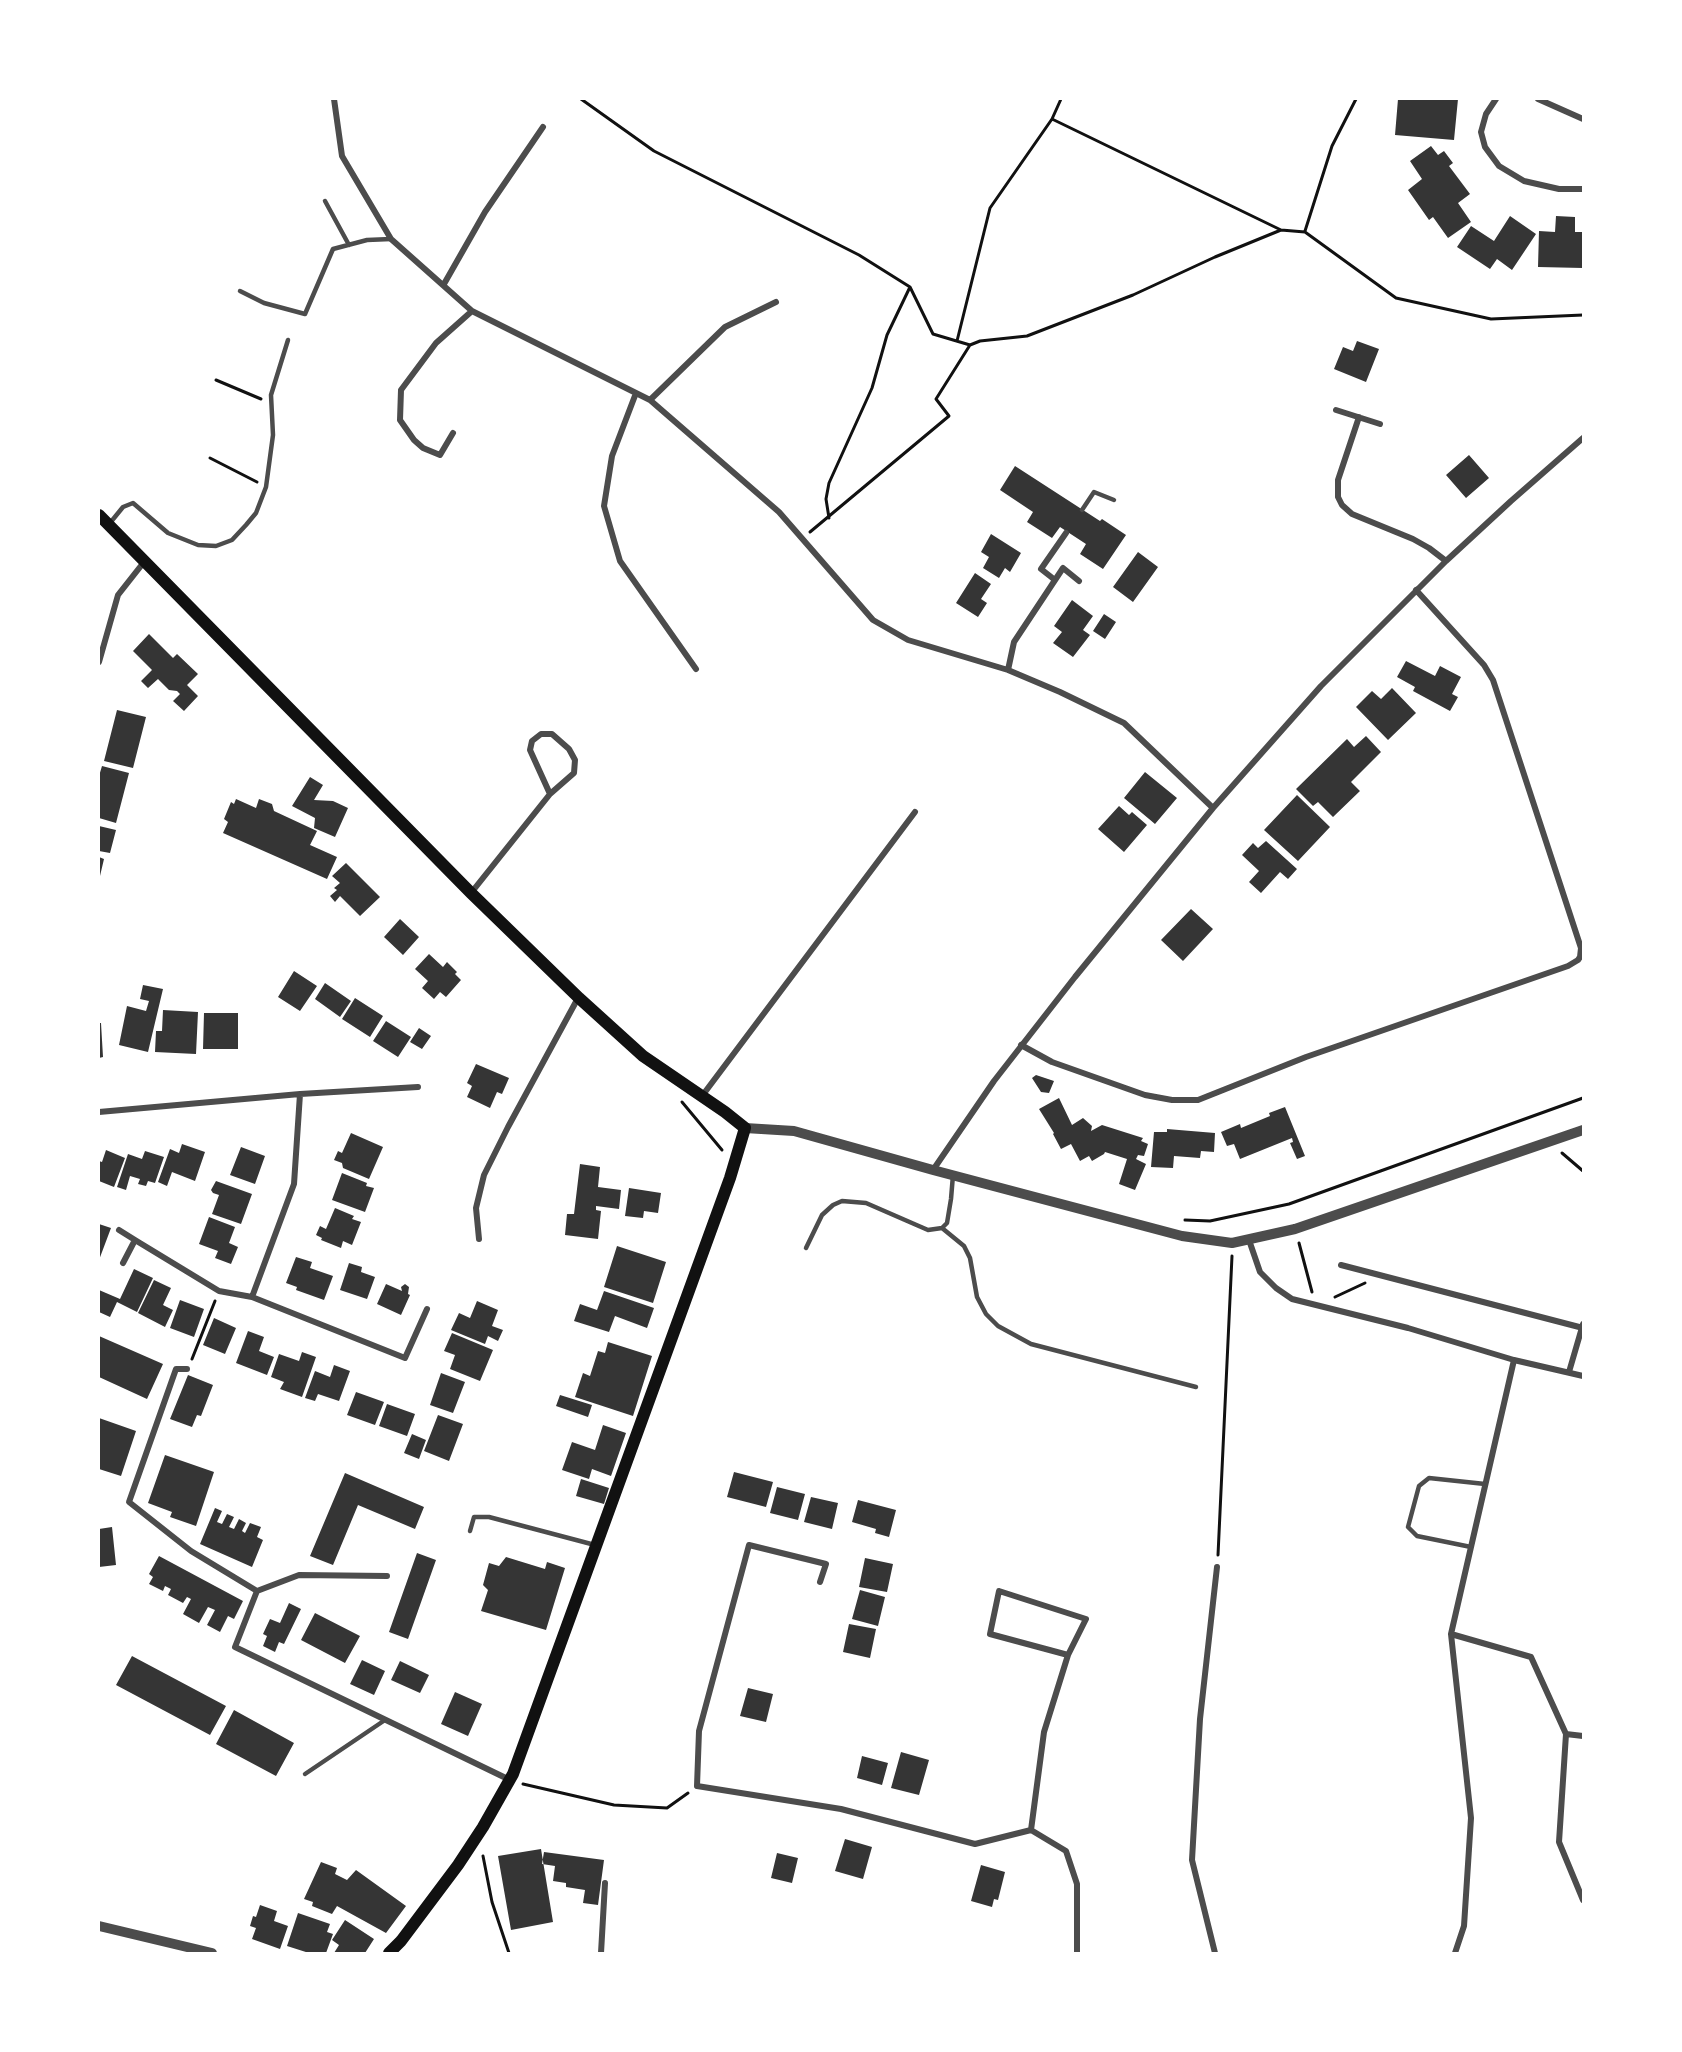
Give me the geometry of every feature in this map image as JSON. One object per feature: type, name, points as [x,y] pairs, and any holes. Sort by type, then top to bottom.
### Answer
[{"type":"main road","points":[[99,515],[471,893],[579,998],[643,1056],[745,1128],[730,1178],[549,1679],[510,1780],[458,1865],[390,1953]]},
{"type":"street","points":[[334,99],[342,156],[392,239],[472,311],[650,400],[773,507],[873,620],[908,640],[1008,670],[1124,723],[1213,808]]},
{"type":"street","points":[[1496,99],[1486,114],[1481,132],[1485,147],[1499,166],[1524,181],[1559,189],[1583,189]]},
{"type":"street","points":[[1538,99],[1583,119]]},
{"type":"street","points":[[444,284],[485,212],[543,127]]},
{"type":"street","points":[[650,400],[725,327],[776,302]]},
{"type":"street","points":[[453,433],[440,454],[423,447],[414,440],[400,420],[401,390],[436,343],[472,311]]},
{"type":"street","points":[[636,393],[612,456],[604,506],[620,561],[696,669]]},
{"type":"street","points":[[1336,410],[1380,424]]},
{"type":"street","points":[[1359,417],[1338,480],[1337,488],[1342,504],[1352,514],[1421,543],[1446,561]]},
{"type":"street","points":[[933,1170],[1021,1044],[1213,808],[1321,686],[1446,561],[1510,501],[1583,438]]},
{"type":"street","points":[[1055,580],[1041,569],[1066,533]]},
{"type":"street","points":[[99,662],[118,595],[144,562]]},
{"type":"street","points":[[1008,670],[1014,642],[1063,568],[1079,581]]},
{"type":"street","points":[[1021,1044],[1038,1056],[1052,1062],[1145,1095],[1172,1100],[1198,1100],[1306,1057],[1557,970],[1578,960],[1581,948],[1492,680],[1484,665],[1416,590]]},
{"type":"street","points":[[471,893],[550,794],[574,773],[575,760],[568,749],[552,734],[541,734],[532,741],[530,750],[550,794]]},
{"type":"street","points":[[702,1096],[915,812]]},
{"type":"street","points":[[479,1239],[476,1208],[484,1175],[498,1145],[579,998]]},
{"type":"street","points":[[99,1112],[300,1094],[418,1087]]},
{"type":"street","points":[[252,1297],[294,1184],[300,1094]]},
{"type":"street","points":[[745,1128],[794,1131],[1182,1236],[1232,1243],[1295,1229],[1583,1130]]},
{"type":"street","points":[[119,1230],[219,1291],[252,1297],[405,1358],[427,1309]]},
{"type":"street","points":[[123,1263],[135,1240]]},
{"type":"street","points":[[1249,1240],[1260,1272],[1276,1288],[1292,1299],[1408,1328],[1514,1360],[1583,1376]]},
{"type":"street","points":[[1341,1265],[1583,1326],[1569,1372]]},
{"type":"street","points":[[1455,1953],[1464,1926],[1471,1818],[1451,1634],[1514,1360]]},
{"type":"street","points":[[187,1369],[176,1368],[129,1502],[191,1551],[257,1591]]},
{"type":"street","points":[[820,1582],[826,1564],[749,1545],[699,1731],[697,1786],[841,1809],[975,1844],[1031,1830],[1066,1851],[1077,1884],[1077,1953]]},
{"type":"street","points":[[1215,1953],[1192,1860],[1200,1719],[1217,1567]]},
{"type":"street","points":[[387,1576],[299,1575],[257,1591],[235,1647],[510,1780]]},
{"type":"street","points":[[1031,1830],[1044,1732],[1068,1655],[1086,1619],[999,1591],[990,1634],[1068,1655]]},
{"type":"street","points":[[1451,1634],[1531,1657],[1566,1734],[1559,1842],[1583,1900]]},
{"type":"street","points":[[1566,1734],[1583,1736]]},
{"type":"street","points":[[601,1953],[605,1883]]},
{"type":"street","points":[[100,1930],[212,1953]]},
{"type":"lane","points":[[325,201],[349,245]]},
{"type":"lane","points":[[240,291],[264,303],[305,314],[333,249],[367,240],[392,239]]},
{"type":"lane","points":[[108,526],[123,507],[133,503],[168,533],[198,545],[216,546],[231,540],[246,525],[256,513],[266,487],[273,435],[271,395],[288,340]]},
{"type":"lane","points":[[1082,510],[1094,492],[1114,500]]},
{"type":"lane","points":[[806,1248],[822,1215],[833,1205],[842,1201],[866,1203],[928,1230],[942,1228],[947,1223],[953,1175]]},
{"type":"lane","points":[[942,1228],[964,1246],[970,1258],[977,1297],[986,1314],[998,1326],[1030,1344],[1196,1387]]},
{"type":"lane","points":[[1471,1547],[1417,1536],[1408,1527],[1419,1486],[1429,1478],[1485,1484]]},
{"type":"lane","points":[[470,1532],[474,1516],[489,1517],[597,1546]]},
{"type":"lane","points":[[305,1774],[385,1720]]},
{"type":"path","points":[[581,99],[654,151],[859,255],[910,288],[933,334],[969,345],[980,341],[1028,336],[1132,295],[1281,230]]},
{"type":"path","points":[[957,341],[990,208],[1052,120],[1061,99]]},
{"type":"path","points":[[1305,232],[1332,146],[1356,99]]},
{"type":"path","points":[[1052,120],[1281,230],[1305,232],[1396,298],[1491,319],[1583,315]]},
{"type":"path","points":[[829,518],[826,499],[829,483],[872,388],[886,335],[910,288]]},
{"type":"path","points":[[802,539],[949,416],[936,399],[969,345]]},
{"type":"path","points":[[216,380],[271,404]]},
{"type":"path","points":[[210,459],[266,487]]},
{"type":"path","points":[[1178,1220],[1210,1221],[1289,1204],[1583,1098]]},
{"type":"path","points":[[679,1099],[723,1150]]},
{"type":"path","points":[[1551,1142],[1583,1171]]},
{"type":"path","points":[[1295,1229],[1315,1306],[1383,1275]]},
{"type":"path","points":[[1217,1567],[1232,1243]]},
{"type":"path","points":[[187,1369],[219,1291]]},
{"type":"path","points":[[525,1786],[614,1805],[667,1808],[697,1786]]},
{"type":"path","points":[[482,1850],[492,1902],[509,1953]]},
{"type":"building","points":[[1398,99],[1458,99],[1454,140],[1395,135]]},
{"type":"building","points":[[1431,146],[1438,155],[1444,151],[1453,163],[1449,166],[1470,194],[1458,203],[1471,222],[1448,238],[1433,217],[1429,220],[1408,190],[1422,179],[1410,161]]},
{"type":"building","points":[[1510,216],[1536,234],[1512,270],[1497,259],[1490,269],[1457,247],[1471,226],[1494,241]]},
{"type":"building","points":[[1556,216],[1575,217],[1575,232],[1583,232],[1583,268],[1538,267],[1539,231],[1555,232]]},
{"type":"building","points":[[1357,341],[1379,349],[1366,382],[1334,369],[1343,347],[1353,351]]},
{"type":"building","points":[[1469,455],[1489,478],[1466,498],[1446,475]]},
{"type":"building","points":[[1015,466],[1100,521],[1102,519],[1126,535],[1103,569],[1080,554],[1086,544],[1060,527],[1052,538],[1027,522],[1033,512],[1000,490]]},
{"type":"building","points":[[991,534],[1021,553],[1010,572],[1005,568],[999,578],[983,568],[989,557],[981,552]]},
{"type":"building","points":[[1138,552],[1158,567],[1133,602],[1113,587]]},
{"type":"building","points":[[975,573],[991,584],[981,599],[987,603],[978,617],[956,603]]},
{"type":"building","points":[[1072,600],[1093,616],[1083,630],[1090,635],[1073,657],[1053,643],[1062,632],[1054,626]]},
{"type":"building","points":[[1104,614],[1116,622],[1105,639],[1093,631]]},
{"type":"building","points":[[149,634],[173,658],[177,654],[198,674],[187,685],[198,696],[184,711],[173,701],[180,694],[177,691],[169,690],[158,679],[148,688],[141,681],[152,670],[133,651]]},
{"type":"building","points":[[1406,661],[1435,676],[1440,666],[1461,677],[1452,694],[1458,697],[1450,711],[1413,691],[1415,687],[1397,677]]},
{"type":"building","points":[[1392,688],[1416,713],[1388,740],[1356,707],[1372,691],[1381,699]]},
{"type":"building","points":[[117,710],[146,717],[133,768],[104,761]]},
{"type":"building","points":[[1366,736],[1381,752],[1351,782],[1360,791],[1333,817],[1318,802],[1313,806],[1296,789],[1347,739],[1354,747]]},
{"type":"building","points":[[102,766],[129,773],[116,823],[99,818],[99,776]]},
{"type":"building","points":[[1145,772],[1177,798],[1155,824],[1124,798]]},
{"type":"building","points":[[310,777],[323,785],[314,800],[333,801],[348,808],[335,837],[314,828],[315,818],[292,806]]},
{"type":"building","points":[[1297,795],[1330,827],[1298,861],[1264,830]]},
{"type":"building","points":[[236,799],[256,808],[259,799],[272,804],[274,811],[317,831],[310,845],[337,857],[327,879],[223,833],[228,822],[224,819],[231,802],[234,804]]},
{"type":"building","points":[[1119,806],[1129,815],[1132,812],[1147,825],[1124,852],[1098,829]]},
{"type":"building","points":[[99,826],[116,830],[110,853],[99,851]]},
{"type":"building","points":[[1266,841],[1297,869],[1288,879],[1280,872],[1261,893],[1249,882],[1259,871],[1242,855],[1253,843],[1258,848]]},
{"type":"building","points":[[99,857],[104,859],[100,876],[99,876]]},
{"type":"building","points":[[346,863],[380,897],[360,916],[340,896],[335,902],[330,896],[337,890],[334,888],[340,883],[332,876]]},
{"type":"building","points":[[1191,909],[1213,929],[1183,961],[1161,940]]},
{"type":"building","points":[[400,919],[419,937],[403,955],[384,937]]},
{"type":"building","points":[[429,954],[443,967],[447,962],[461,980],[446,997],[440,992],[434,999],[422,988],[428,981],[415,969]]},
{"type":"building","points":[[294,971],[317,986],[300,1011],[278,997]]},
{"type":"building","points":[[325,983],[351,1001],[340,1017],[315,999]]},
{"type":"building","points":[[143,985],[163,989],[148,1052],[119,1045],[127,1006],[146,1011],[149,1001],[140,999]]},
{"type":"building","points":[[355,998],[383,1016],[370,1037],[342,1019]]},
{"type":"building","points":[[163,1010],[198,1012],[196,1054],[155,1052],[156,1031],[162,1031]]},
{"type":"building","points":[[204,1013],[238,1013],[238,1049],[203,1049]]},
{"type":"building","points":[[386,1021],[411,1037],[398,1057],[373,1041]]},
{"type":"building","points":[[99,1023],[101,1023],[103,1057],[99,1058]]},
{"type":"building","points":[[419,1028],[431,1036],[422,1049],[410,1042]]},
{"type":"building","points":[[476,1064],[509,1078],[502,1094],[497,1092],[490,1108],[467,1097],[472,1086],[467,1083]]},
{"type":"building","points":[[1036,1075],[1054,1081],[1049,1093],[1041,1092],[1032,1078]]},
{"type":"building","points":[[1059,1098],[1072,1125],[1083,1118],[1092,1126],[1091,1131],[1102,1125],[1143,1138],[1141,1141],[1148,1144],[1144,1156],[1138,1155],[1136,1159],[1146,1164],[1135,1190],[1119,1184],[1127,1159],[1105,1152],[1092,1161],[1089,1156],[1080,1161],[1071,1144],[1061,1149],[1039,1109]]},
{"type":"building","points":[[1285,1107],[1305,1156],[1297,1159],[1290,1143],[1293,1142],[1292,1138],[1240,1159],[1234,1144],[1227,1146],[1221,1132],[1240,1124],[1241,1128]]},
{"type":"building","points":[[1167,1129],[1215,1133],[1214,1152],[1201,1151],[1200,1158],[1174,1156],[1173,1168],[1151,1167],[1154,1132],[1167,1132]]},
{"type":"building","points":[[351,1133],[383,1147],[369,1179],[343,1168],[342,1163],[334,1160],[338,1151],[342,1153]]},
{"type":"building","points":[[182,1144],[205,1152],[195,1181],[172,1172],[167,1186],[158,1182],[170,1149],[179,1153]]},
{"type":"building","points":[[241,1147],[265,1156],[255,1184],[230,1175]]},
{"type":"building","points":[[106,1150],[125,1158],[114,1187],[99,1181],[99,1161],[102,1162]]},
{"type":"building","points":[[145,1151],[164,1157],[155,1183],[148,1181],[146,1186],[138,1184],[140,1179],[130,1176],[126,1190],[117,1187],[128,1154],[142,1159]]},
{"type":"building","points":[[580,1164],[600,1167],[598,1187],[621,1190],[619,1209],[596,1206],[596,1210],[601,1211],[598,1239],[565,1235],[567,1214],[574,1214]]},
{"type":"building","points":[[342,1173],[374,1188],[365,1212],[332,1200]]},
{"type":"building","points":[[216,1181],[252,1194],[241,1224],[212,1214],[219,1195],[211,1190]]},
{"type":"building","points":[[629,1188],[661,1193],[658,1213],[644,1211],[643,1218],[625,1216]]},
{"type":"building","points":[[335,1208],[354,1216],[352,1219],[361,1222],[352,1245],[343,1241],[341,1248],[321,1240],[322,1238],[316,1235],[320,1226],[326,1229]]},
{"type":"building","points":[[209,1217],[235,1227],[229,1243],[238,1247],[231,1264],[215,1258],[218,1251],[199,1244]]},
{"type":"building","points":[[99,1224],[111,1228],[99,1260]]},
{"type":"building","points":[[617,1246],[666,1262],[653,1303],[604,1287]]},
{"type":"building","points":[[296,1257],[312,1262],[310,1268],[333,1276],[324,1300],[296,1290],[297,1287],[286,1283]]},
{"type":"building","points":[[349,1263],[362,1267],[361,1272],[375,1277],[367,1299],[340,1290]]},
{"type":"building","points":[[134,1269],[153,1278],[137,1312],[117,1302],[110,1317],[99,1312],[99,1290],[120,1299]]},
{"type":"building","points":[[154,1280],[171,1288],[163,1305],[173,1310],[165,1327],[138,1313]]},
{"type":"building","points":[[386,1284],[402,1291],[401,1287],[405,1284],[409,1287],[408,1294],[410,1295],[401,1315],[377,1304]]},
{"type":"building","points":[[604,1291],[654,1308],[647,1328],[615,1316],[609,1332],[574,1321],[580,1304],[597,1310]]},
{"type":"building","points":[[180,1300],[204,1309],[194,1337],[170,1328]]},
{"type":"building","points":[[477,1301],[498,1310],[492,1326],[503,1330],[498,1341],[488,1336],[485,1344],[451,1330],[459,1313],[470,1318]]},
{"type":"building","points":[[214,1318],[236,1328],[225,1354],[203,1345]]},
{"type":"building","points":[[248,1331],[264,1337],[259,1351],[274,1357],[267,1375],[236,1363]]},
{"type":"building","points":[[452,1333],[493,1350],[480,1381],[450,1369],[455,1355],[444,1351]]},
{"type":"building","points":[[99,1336],[163,1364],[147,1399],[99,1377]]},
{"type":"building","points":[[608,1342],[652,1356],[633,1416],[575,1397],[583,1373],[590,1376],[598,1351],[605,1353]]},
{"type":"building","points":[[302,1352],[316,1357],[302,1397],[280,1389],[284,1382],[271,1377],[279,1354],[299,1361]]},
{"type":"building","points":[[334,1365],[350,1371],[339,1401],[318,1394],[315,1401],[305,1398],[315,1371],[330,1377]]},
{"type":"building","points":[[441,1373],[465,1382],[453,1413],[430,1405]]},
{"type":"building","points":[[188,1375],[213,1385],[201,1416],[197,1415],[192,1427],[170,1419]]},
{"type":"building","points":[[356,1392],[384,1402],[375,1425],[347,1415]]},
{"type":"building","points":[[560,1395],[592,1405],[588,1417],[556,1406]]},
{"type":"building","points":[[387,1404],[415,1414],[407,1436],[379,1426]]},
{"type":"building","points":[[438,1415],[463,1424],[449,1461],[424,1451]]},
{"type":"building","points":[[99,1418],[136,1431],[121,1476],[99,1469]]},
{"type":"building","points":[[603,1425],[626,1433],[611,1476],[592,1469],[589,1479],[562,1470],[572,1442],[595,1450]]},
{"type":"building","points":[[412,1434],[426,1440],[419,1459],[404,1453]]},
{"type":"building","points":[[165,1455],[214,1472],[196,1526],[170,1517],[172,1512],[148,1503]]},
{"type":"building","points":[[734,1472],[773,1482],[766,1507],[727,1497]]},
{"type":"building","points":[[345,1473],[424,1507],[415,1529],[358,1505],[333,1565],[310,1556]]},
{"type":"building","points":[[581,1479],[609,1488],[604,1504],[576,1496]]},
{"type":"building","points":[[777,1487],[805,1494],[798,1520],[770,1513]]},
{"type":"building","points":[[811,1497],[838,1503],[832,1529],[804,1522]]},
{"type":"building","points":[[858,1500],[896,1510],[889,1537],[875,1533],[876,1529],[852,1522]]},
{"type":"building","points":[[215,1508],[222,1511],[217,1522],[222,1524],[227,1514],[234,1517],[229,1527],[234,1529],[239,1519],[246,1523],[242,1531],[245,1533],[250,1523],[261,1527],[257,1537],[263,1540],[252,1567],[200,1544]]},
{"type":"building","points":[[112,1527],[116,1565],[99,1567],[99,1529]]},
{"type":"building","points":[[417,1553],[436,1560],[408,1639],[389,1632]]},
{"type":"building","points":[[159,1556],[243,1601],[234,1619],[228,1616],[220,1632],[207,1625],[215,1610],[208,1607],[199,1623],[183,1614],[191,1599],[187,1597],[183,1603],[168,1595],[171,1589],[165,1586],[163,1591],[149,1584],[153,1577],[149,1574]]},
{"type":"building","points":[[506,1557],[545,1569],[547,1562],[565,1568],[546,1630],[481,1611],[488,1590],[483,1585],[489,1563],[499,1566]]},
{"type":"building","points":[[865,1558],[893,1564],[887,1592],[859,1587]]},
{"type":"building","points":[[860,1590],[885,1597],[878,1626],[852,1619]]},
{"type":"building","points":[[289,1603],[301,1609],[284,1644],[279,1642],[275,1652],[263,1646],[267,1636],[263,1634],[270,1619],[280,1623]]},
{"type":"building","points":[[315,1613],[360,1636],[345,1663],[301,1640]]},
{"type":"building","points":[[849,1624],[876,1629],[870,1658],[843,1652]]},
{"type":"building","points":[[132,1656],[226,1706],[210,1735],[116,1685]]},
{"type":"building","points":[[362,1660],[385,1671],[374,1695],[350,1684]]},
{"type":"building","points":[[400,1661],[429,1675],[420,1693],[391,1680]]},
{"type":"building","points":[[748,1688],[773,1694],[766,1722],[740,1716]]},
{"type":"building","points":[[455,1692],[482,1704],[468,1736],[441,1724]]},
{"type":"building","points":[[234,1710],[294,1743],[276,1776],[216,1744]]},
{"type":"building","points":[[901,1752],[929,1760],[919,1795],[891,1788]]},
{"type":"building","points":[[862,1756],[888,1763],[882,1785],[857,1778]]},
{"type":"building","points":[[845,1839],[872,1847],[863,1879],[835,1871]]},
{"type":"building","points":[[541,1849],[553,1922],[511,1930],[498,1856]]},
{"type":"building","points":[[544,1852],[604,1860],[598,1905],[583,1903],[585,1890],[566,1887],[566,1883],[553,1881],[555,1866],[542,1864]]},
{"type":"building","points":[[777,1853],[798,1858],[792,1883],[771,1878]]},
{"type":"building","points":[[321,1862],[337,1868],[335,1874],[347,1880],[356,1870],[406,1906],[386,1933],[337,1906],[332,1914],[312,1906],[313,1902],[304,1899]]},
{"type":"building","points":[[981,1865],[1005,1872],[998,1900],[994,1899],[992,1907],[971,1901]]},
{"type":"building","points":[[260,1905],[277,1911],[274,1921],[288,1926],[280,1949],[252,1939],[256,1928],[250,1926]]},
{"type":"building","points":[[298,1913],[330,1924],[327,1932],[333,1934],[326,1953],[309,1953],[287,1946]]},
{"type":"building","points":[[345,1920],[374,1939],[365,1953],[334,1953],[339,1945],[332,1940]]}]
